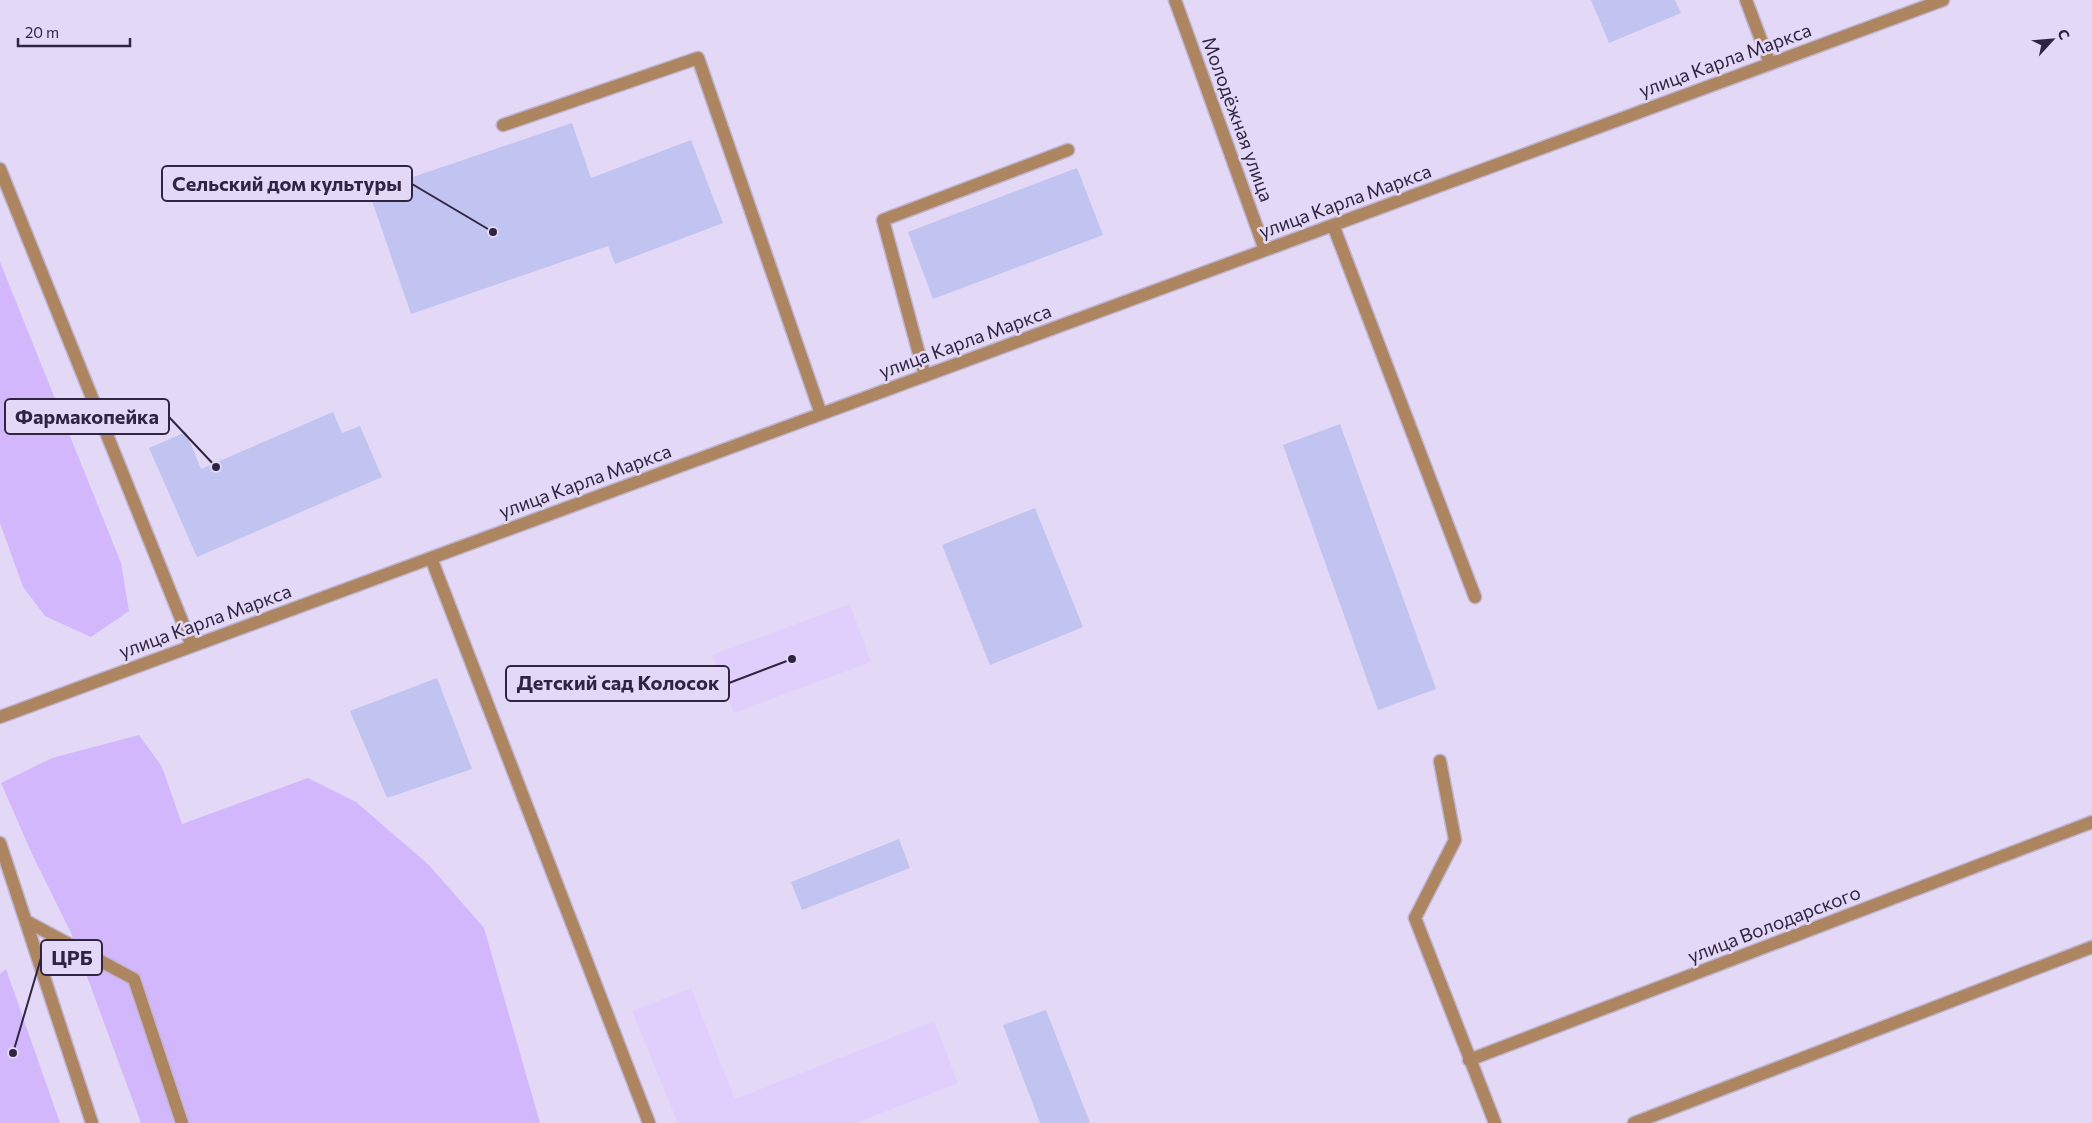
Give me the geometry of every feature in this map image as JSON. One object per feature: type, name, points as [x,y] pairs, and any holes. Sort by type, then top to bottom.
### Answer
[{"type":"street","name":"Молодёжная улица","points":[[1175,0],[1265,250]]},
{"type":"street","points":[[1746,0],[1770,64]]},
{"type":"street","name":"улица Карла Маркса","points":[[0,717],[1943,0]]},
{"type":"street","points":[[503,125],[698,58],[821,414]]},
{"type":"street","points":[[925,376],[883,220],[1068,150]]},
{"type":"street","points":[[0,169],[192,646]]},
{"type":"street","points":[[1333,225],[1475,597]]},
{"type":"street","points":[[430,558],[649,1123]]},
{"type":"street","points":[[1440,761],[1455,840],[1415,918],[1495,1123]]},
{"type":"street","name":"улица Володарского","points":[[1469,1060],[2092,822]]},
{"type":"street","points":[[0,846],[92,1123]]},
{"type":"street","points":[[26,920],[134,979],[182,1123]]},
{"type":"street","points":[[1634,1123],[2092,947]]},
{"type":"shaded area","points":[[0,262],[121,563],[129,611],[91,637],[45,616],[23,587],[0,523]]},
{"type":"shaded area","points":[[850,604],[871,662],[734,713],[712,655]]},
{"type":"shaded area","points":[[139,735],[162,767],[182,824],[308,778],[356,802],[429,865],[484,928],[540,1123],[141,1123],[71,933],[32,854],[1,783],[52,758]]},
{"type":"shaded area","points":[[6,969],[60,1123],[0,1123],[0,974]]},
{"type":"shaded area","points":[[691,988],[735,1099],[934,1021],[958,1083],[856,1123],[675,1123],[677,1121],[632,1011]]},
{"type":"building","points":[[1591,0],[1675,0],[1681,13],[1609,43]]},
{"type":"building","points":[[572,123],[591,178],[691,140],[723,223],[615,264],[608,246],[411,314],[369,192]]},
{"type":"building","points":[[1077,168],[1103,235],[933,299],[908,232]]},
{"type":"building","points":[[333,412],[342,433],[360,426],[382,477],[197,557],[149,448],[186,432],[201,469]]},
{"type":"building","points":[[1340,424],[1436,689],[1378,710],[1283,445]]},
{"type":"building","points":[[1035,508],[1083,627],[990,665],[942,545]]},
{"type":"building","points":[[437,678],[472,769],[387,798],[350,711]]},
{"type":"building","points":[[899,839],[910,868],[802,910],[791,882]]},
{"type":"building","points":[[1046,1010],[1090,1123],[1040,1123],[1003,1025]]},
{"type":"place","name":"Сельский дом культуры","points":[[493,232]]},
{"type":"place","name":"Фармакопейка","points":[[216,467]]},
{"type":"place","name":"Детский сад Колосок","points":[[792,659]]},
{"type":"place","name":"ЦРБ","points":[[13,1053]]}]
